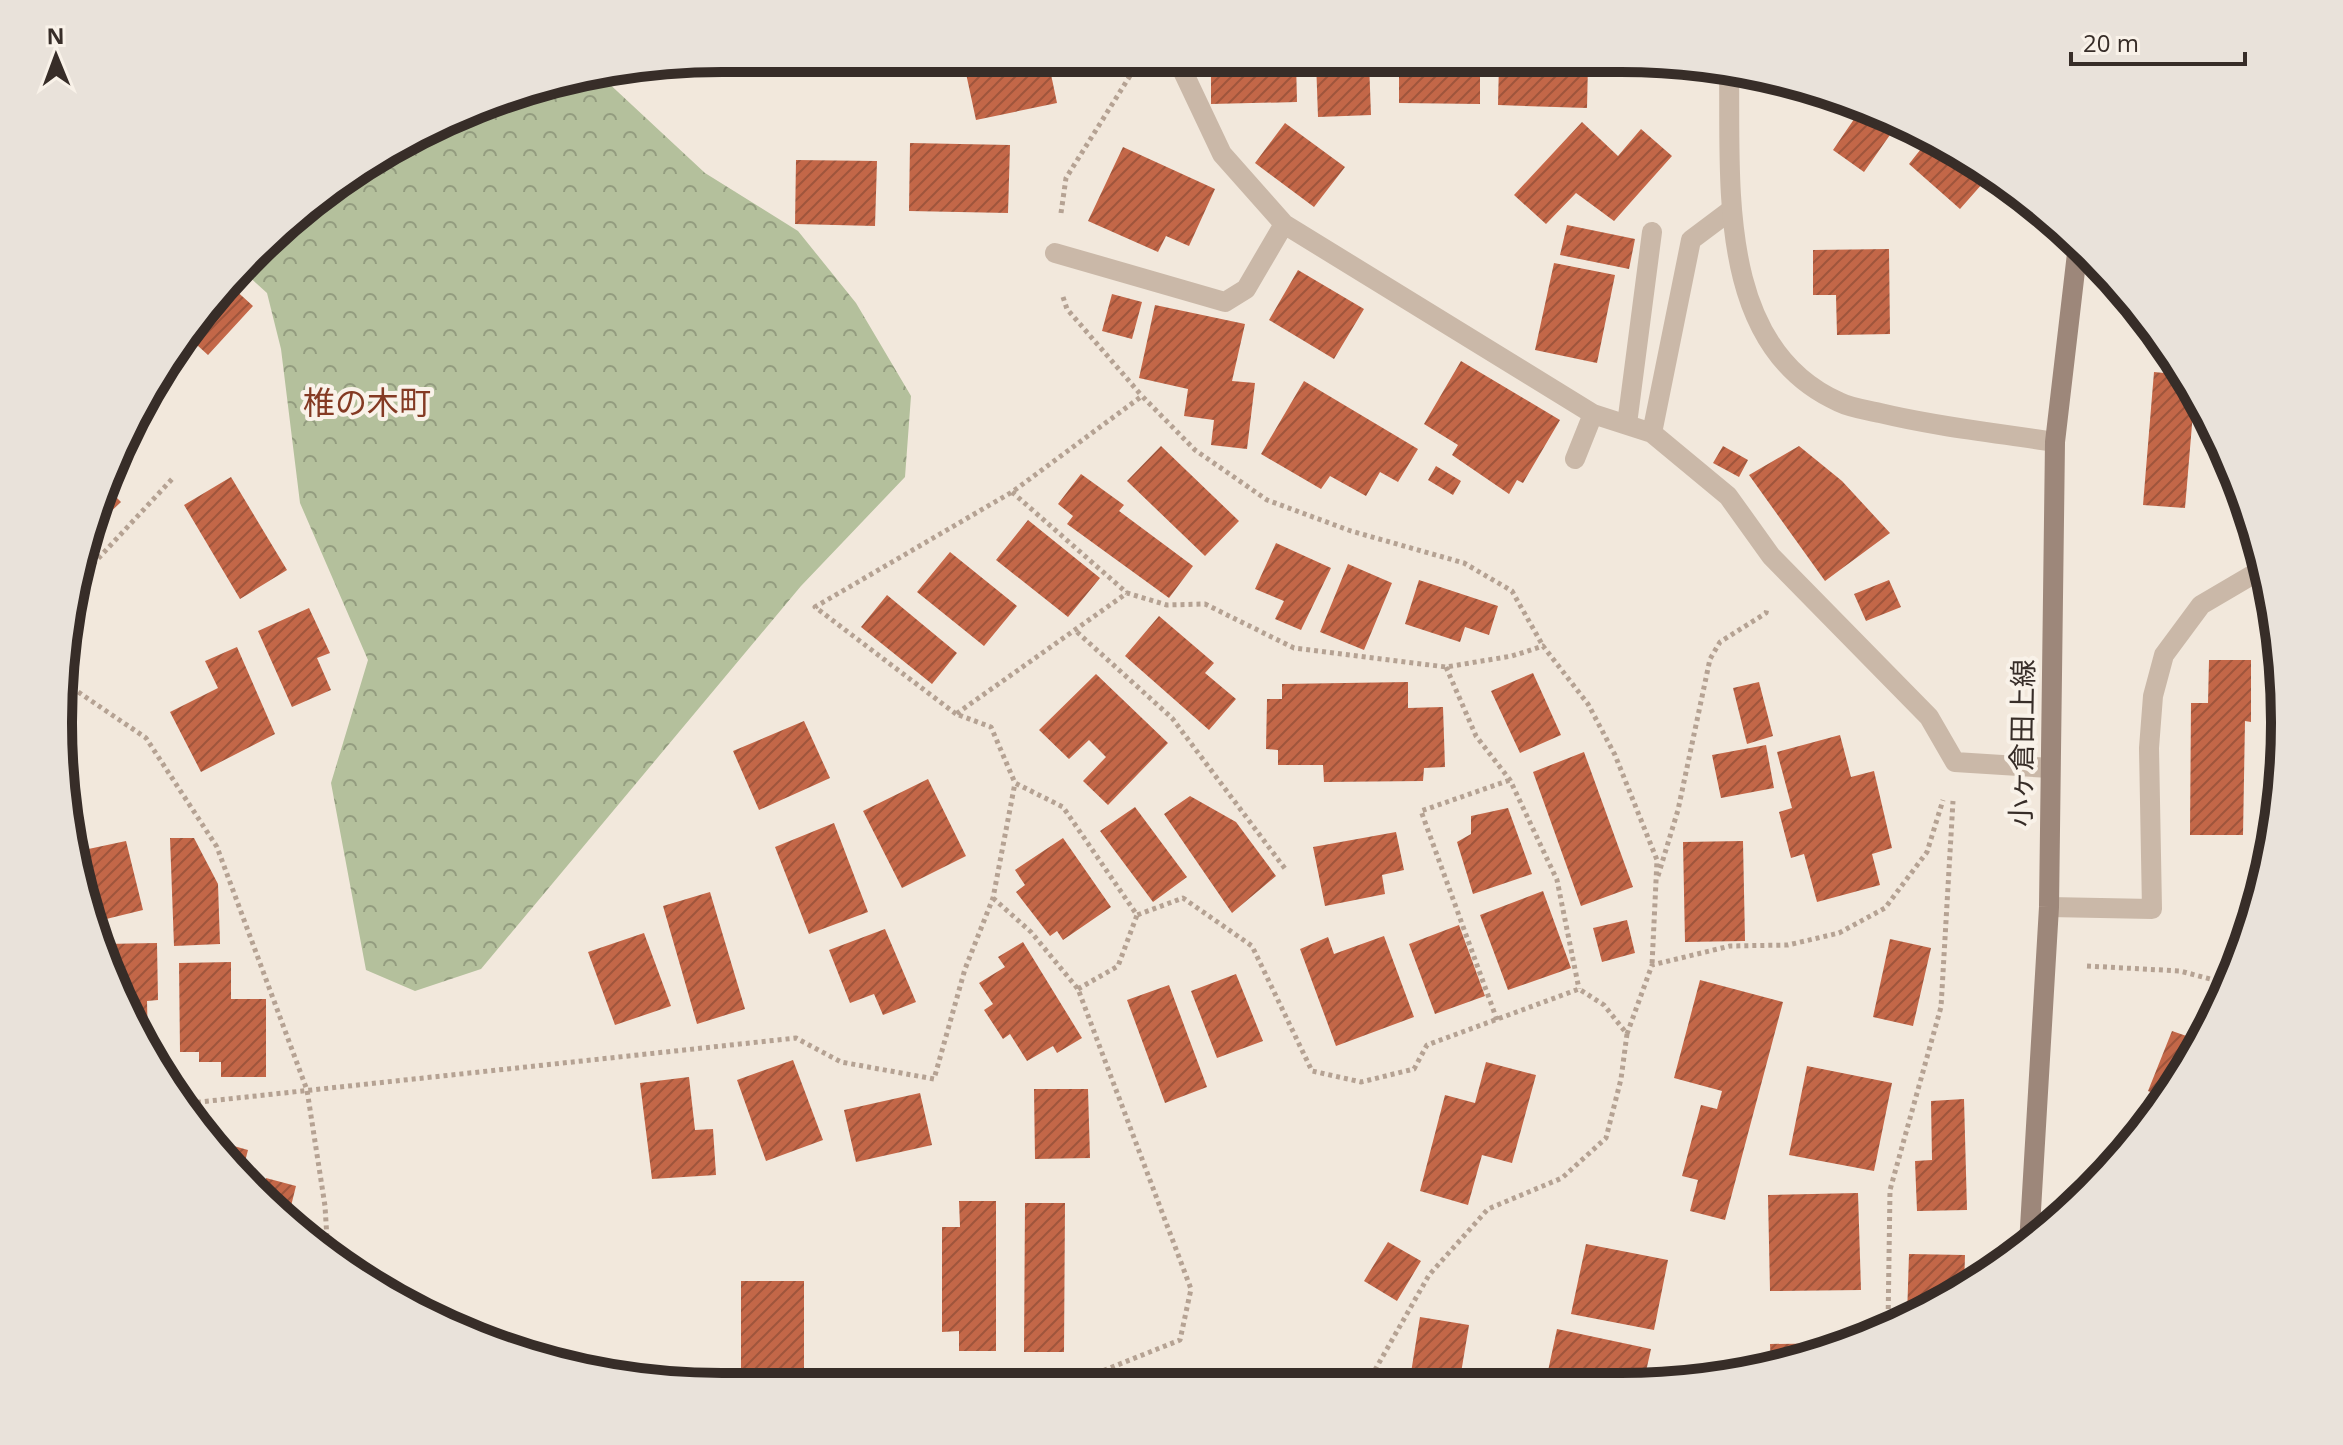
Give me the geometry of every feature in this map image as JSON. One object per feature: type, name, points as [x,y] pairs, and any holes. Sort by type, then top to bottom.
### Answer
[{"type":"main road","name":"小ヶ倉田上線","points":[[2030,1228],[2049,907],[2055,442],[2076,259]]},
{"type":"street","points":[[1183,72],[1222,154],[1284,224],[1593,414],[1652,433],[1728,496],[1771,556],[1929,717],[1955,762],[2050,768]]},
{"type":"street","points":[[1729,81],[1731,210],[1741,269],[1754,315],[1772,349],[1793,375],[1840,403],[1915,422],[2055,442]]},
{"type":"street","points":[[1652,433],[1691,240],[1731,210]]},
{"type":"street","points":[[1055,253],[1225,302],[1246,289],[1284,224]]},
{"type":"street","points":[[1627,424],[1652,232]]},
{"type":"street","points":[[1575,459],[1593,414]]},
{"type":"street","points":[[2049,907],[2152,909],[2149,748],[2153,696],[2164,655],[2201,605],[2254,574]]},
{"type":"path","points":[[195,1102],[796,1038],[841,1062],[934,1079],[965,969],[993,898],[1015,783],[991,727],[956,714],[815,607],[1012,492],[1142,396],[1195,450],[1267,500],[1351,531],[1464,563],[1512,591],[1543,646],[1588,704],[1615,755],[1657,860],[1652,965],[1627,1034],[1621,1079],[1606,1138],[1562,1178],[1488,1209],[1429,1275],[1373,1373]]},
{"type":"path","points":[[91,566],[173,478]]},
{"type":"path","points":[[1012,492],[1127,593],[1167,605],[1205,604],[1294,648],[1446,667],[1512,656],[1543,646]]},
{"type":"path","points":[[1655,888],[1678,810],[1710,659],[1720,642],[1766,613],[1771,556]]},
{"type":"path","points":[[956,714],[1077,632],[1127,593]]},
{"type":"path","points":[[1077,632],[1172,718],[1286,870]]},
{"type":"path","points":[[1446,667],[1476,736],[1510,780],[1557,880],[1579,989],[1604,1005],[1627,1034]]},
{"type":"path","points":[[73,688],[146,738],[217,847],[307,1090],[327,1239]]},
{"type":"path","points":[[1652,965],[1730,946],[1788,945],[1839,933],[1885,908],[1927,852],[1955,762]]},
{"type":"path","points":[[1888,1315],[1890,1190],[1941,1007],[1955,762]]},
{"type":"path","points":[[1497,1020],[1421,811],[1510,780]]},
{"type":"path","points":[[1015,783],[1063,807],[1137,915]]},
{"type":"path","points":[[993,898],[1031,932],[1078,989],[1191,1289],[1180,1340],[1097,1373]]},
{"type":"path","points":[[1078,989],[1118,966],[1137,915],[1183,898],[1252,946],[1312,1071],[1361,1082],[1414,1069],[1427,1045],[1579,989]]},
{"type":"path","points":[[2046,965],[2180,971],[2217,981]]},
{"type":"green space","points":[[608,82],[705,173],[798,231],[856,303],[911,396],[905,477],[801,586],[481,969],[415,991],[366,970],[331,783],[368,660],[300,503],[281,349],[267,293],[249,277],[263,263],[327,206],[397,159],[435,139],[513,107]]},
{"type":"building","points":[[966,72],[1051,72],[1057,103],[976,120]]},
{"type":"building","points":[[1211,72],[1296,72],[1297,102],[1211,104]]},
{"type":"building","points":[[1316,72],[1369,72],[1371,115],[1318,117]]},
{"type":"building","points":[[1399,72],[1480,72],[1480,104],[1399,103]]},
{"type":"building","points":[[1499,72],[1588,72],[1587,108],[1498,105]]},
{"type":"building","points":[[1856,117],[1892,132],[1864,172],[1833,150]]},
{"type":"building","points":[[1582,122],[1618,156],[1641,129],[1672,156],[1614,221],[1576,193],[1546,224],[1514,195]]},
{"type":"building","points":[[1285,123],[1345,167],[1314,207],[1255,163]]},
{"type":"building","points":[[910,143],[1010,145],[1008,213],[909,211]]},
{"type":"building","points":[[1123,147],[1215,189],[1189,246],[1166,236],[1158,252],[1088,221]]},
{"type":"building","points":[[1923,147],[1983,183],[1960,209],[1909,164]]},
{"type":"building","points":[[796,160],[877,161],[875,226],[795,224]]},
{"type":"building","points":[[1567,225],[1635,239],[1629,269],[1560,255]]},
{"type":"building","points":[[1889,249],[1890,334],[1837,335],[1836,295],[1813,295],[1813,250]]},
{"type":"building","points":[[1554,263],[1615,275],[1597,363],[1535,350]]},
{"type":"building","points":[[1298,270],[1364,309],[1334,359],[1269,320]]},
{"type":"building","points":[[236,291],[253,306],[208,355],[195,343]]},
{"type":"building","points":[[1112,294],[1142,302],[1132,339],[1102,331]]},
{"type":"building","points":[[1155,305],[1245,324],[1232,381],[1255,383],[1247,449],[1211,445],[1214,420],[1184,416],[1188,389],[1139,378]]},
{"type":"building","points":[[1461,361],[1560,420],[1523,483],[1517,480],[1509,494],[1452,455],[1458,445],[1424,424]]},
{"type":"building","points":[[2154,372],[2169,373],[2193,414],[2185,508],[2143,505]]},
{"type":"building","points":[[1304,381],[1418,449],[1398,482],[1380,472],[1366,496],[1330,476],[1321,489],[1261,454]]},
{"type":"building","points":[[1161,446],[1239,521],[1205,556],[1127,481]]},
{"type":"building","points":[[1723,446],[1748,460],[1739,477],[1713,463]]},
{"type":"building","points":[[1799,446],[1842,481],[1890,533],[1825,581],[1749,475]]},
{"type":"building","points":[[1436,466],[1461,481],[1453,495],[1428,480]]},
{"type":"building","points":[[1081,474],[1124,505],[1119,511],[1193,566],[1169,598],[1067,524],[1073,516],[1058,504]]},
{"type":"building","points":[[231,477],[287,570],[240,599],[184,505]]},
{"type":"building","points":[[114,495],[121,502],[106,516]]},
{"type":"building","points":[[1028,520],[1100,578],[1068,617],[996,560]]},
{"type":"building","points":[[1276,543],[1331,568],[1301,630],[1275,619],[1284,601],[1255,589]]},
{"type":"building","points":[[950,552],[1017,606],[984,646],[917,592]]},
{"type":"building","points":[[1348,564],[1392,583],[1364,650],[1320,632]]},
{"type":"building","points":[[1419,580],[1498,606],[1489,635],[1465,627],[1460,642],[1405,624]]},
{"type":"building","points":[[1889,580],[1901,607],[1866,621],[1854,594]]},
{"type":"building","points":[[887,595],[957,653],[932,684],[861,627]]},
{"type":"building","points":[[309,608],[330,653],[317,658],[331,690],[292,707],[258,631]]},
{"type":"building","points":[[1159,616],[1214,663],[1205,673],[1236,699],[1209,730],[1125,656]]},
{"type":"building","points":[[237,647],[275,734],[201,772],[170,712],[218,688],[205,661]]},
{"type":"building","points":[[2209,660],[2251,660],[2251,722],[2245,721],[2243,835],[2190,835],[2191,703],[2208,703]]},
{"type":"building","points":[[1533,673],[1561,735],[1520,753],[1491,691]]},
{"type":"building","points":[[1096,674],[1168,743],[1108,805],[1083,781],[1106,757],[1089,740],[1069,759],[1039,730]]},
{"type":"building","points":[[1408,682],[1408,708],[1443,707],[1445,767],[1424,768],[1423,781],[1324,782],[1323,765],[1278,765],[1278,750],[1266,749],[1267,699],[1282,699],[1282,684]]},
{"type":"building","points":[[1759,682],[1773,736],[1747,744],[1733,688]]},
{"type":"building","points":[[804,721],[830,778],[759,810],[733,751]]},
{"type":"building","points":[[1840,735],[1851,777],[1874,771],[1892,848],[1872,854],[1880,885],[1817,902],[1804,854],[1791,858],[1779,812],[1792,808],[1777,752]]},
{"type":"building","points":[[1766,745],[1774,788],[1721,798],[1712,755]]},
{"type":"building","points":[[1584,752],[1633,887],[1581,906],[1533,772]]},
{"type":"building","points":[[928,779],[966,856],[902,888],[863,811]]},
{"type":"building","points":[[1190,796],[1236,822],[1276,876],[1232,913],[1164,814]]},
{"type":"building","points":[[1135,807],[1187,877],[1153,902],[1100,831]]},
{"type":"building","points":[[1508,808],[1532,874],[1473,894],[1457,842],[1471,834],[1471,816]]},
{"type":"building","points":[[834,823],[868,912],[809,934],[775,847]]},
{"type":"building","points":[[1396,832],[1404,870],[1382,875],[1385,894],[1325,906],[1313,847]]},
{"type":"building","points":[[170,838],[194,838],[218,884],[220,944],[174,946]]},
{"type":"building","points":[[1063,838],[1111,907],[1063,940],[1057,931],[1050,936],[1016,892],[1025,885],[1015,870]]},
{"type":"building","points":[[126,841],[143,910],[103,920],[84,850]]},
{"type":"building","points":[[1743,841],[1745,941],[1685,942],[1683,842]]},
{"type":"building","points":[[1543,891],[1571,968],[1508,990],[1480,915]]},
{"type":"building","points":[[710,892],[745,1009],[697,1024],[663,906]]},
{"type":"building","points":[[1627,920],[1635,953],[1602,962],[1593,928]]},
{"type":"building","points":[[1459,925],[1485,996],[1435,1014],[1409,944]]},
{"type":"building","points":[[885,929],[916,1002],[883,1015],[874,994],[850,1003],[829,950]]},
{"type":"building","points":[[644,933],[671,1006],[615,1025],[588,952]]},
{"type":"building","points":[[1384,936],[1414,1017],[1336,1046],[1300,949],[1328,937],[1334,954]]},
{"type":"building","points":[[1890,939],[1931,948],[1913,1026],[1873,1017]]},
{"type":"building","points":[[1023,942],[1082,1038],[1057,1053],[1053,1046],[1027,1061],[1010,1034],[1003,1039],[984,1010],[993,1004],[979,983],[1005,967],[998,957]]},
{"type":"building","points":[[157,943],[158,1000],[147,1001],[148,1026],[139,1010],[112,944]]},
{"type":"building","points":[[231,962],[231,999],[266,999],[266,1077],[221,1077],[221,1062],[199,1062],[199,1052],[180,1052],[179,963]]},
{"type":"building","points":[[1236,974],[1263,1041],[1217,1058],[1191,991]]},
{"type":"building","points":[[1700,980],[1783,1002],[1725,1220],[1690,1211],[1698,1180],[1682,1176],[1701,1105],[1717,1109],[1722,1091],[1674,1078]]},
{"type":"building","points":[[1169,985],[1207,1087],[1165,1103],[1127,1000]]},
{"type":"building","points":[[2172,1031],[2190,1037],[2154,1093],[2148,1091]]},
{"type":"building","points":[[793,1060],[823,1140],[766,1161],[737,1080]]},
{"type":"building","points":[[1486,1062],[1536,1075],[1512,1163],[1482,1155],[1468,1205],[1420,1191],[1445,1095],[1475,1103]]},
{"type":"building","points":[[1807,1066],[1892,1083],[1874,1171],[1789,1155]]},
{"type":"building","points":[[689,1077],[695,1130],[713,1129],[716,1175],[652,1179],[640,1083]]},
{"type":"building","points":[[1034,1089],[1088,1089],[1090,1158],[1035,1159]]},
{"type":"building","points":[[920,1093],[932,1145],[856,1162],[844,1110]]},
{"type":"building","points":[[1964,1099],[1967,1210],[1917,1211],[1915,1161],[1932,1160],[1931,1101]]},
{"type":"building","points":[[227,1144],[248,1150],[245,1163]]},
{"type":"building","points":[[266,1178],[296,1186],[290,1208],[265,1184]]},
{"type":"building","points":[[1858,1193],[1861,1290],[1770,1291],[1768,1195]]},
{"type":"building","points":[[959,1201],[996,1201],[996,1351],[959,1351],[959,1331],[942,1332],[942,1227],[960,1227]]},
{"type":"building","points":[[1025,1203],[1065,1203],[1064,1352],[1024,1352]]},
{"type":"building","points":[[1388,1242],[1421,1261],[1397,1301],[1364,1281]]},
{"type":"building","points":[[1586,1244],[1668,1260],[1654,1330],[1571,1314]]},
{"type":"building","points":[[1909,1254],[1965,1255],[1964,1274],[1907,1306]]},
{"type":"building","points":[[741,1281],[804,1281],[804,1373],[741,1373]]},
{"type":"building","points":[[1420,1317],[1469,1325],[1461,1373],[1411,1373]]},
{"type":"building","points":[[1557,1329],[1651,1349],[1646,1372],[1548,1373]]},
{"type":"building","points":[[1813,1343],[1770,1355],[1770,1344]]},
{"type":"district","name":"椎の木町","points":[[367,403]]}]
